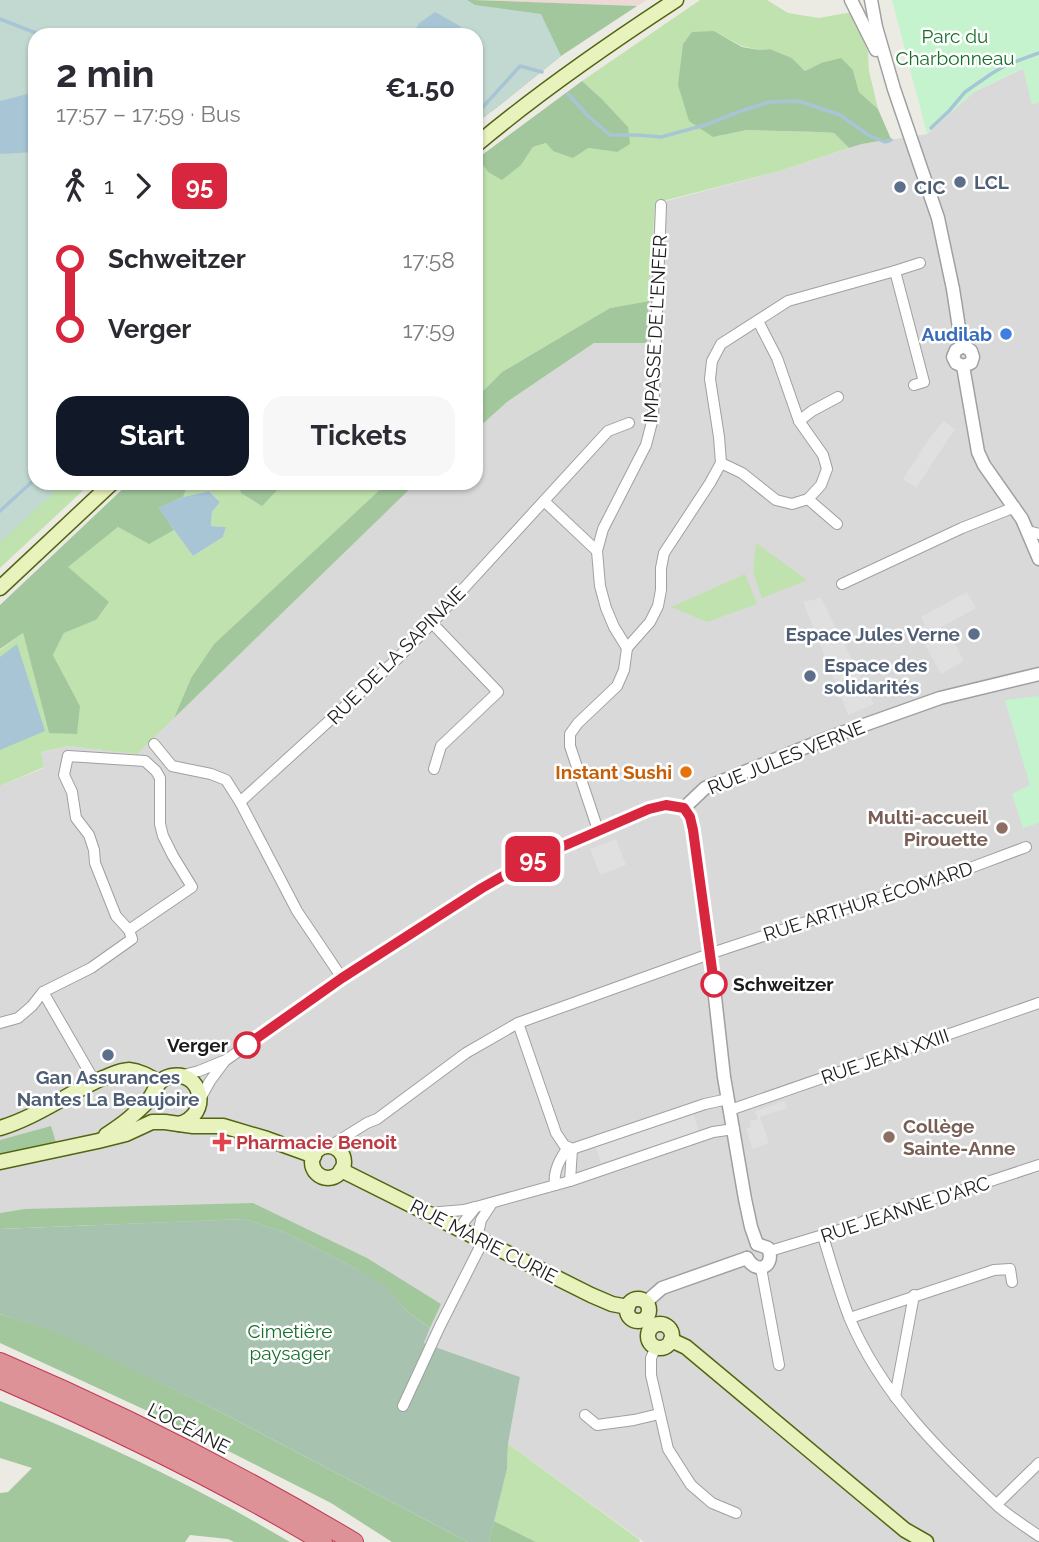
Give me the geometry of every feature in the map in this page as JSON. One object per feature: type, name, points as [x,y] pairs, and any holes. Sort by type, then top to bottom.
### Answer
[{"type":"highway","name":"L’OCÉANE","points":[[0,1362],[172,1442],[284,1501],[354,1542]]},
{"type":"highway","name":"L’OCÉANE","points":[[0,1379],[139,1443],[323,1542]]},
{"type":"main road","points":[[483,139],[541,93],[676,0]]},
{"type":"main road","points":[[0,588],[105,490]]},
{"type":"main road","points":[[0,1128],[95,1082],[130,1070],[146,1075],[155,1089],[152,1103],[154,1111],[159,1117],[172,1123],[193,1117],[199,1103],[195,1085],[179,1076],[166,1078],[155,1089],[134,1115],[98,1141]]},
{"type":"main road","points":[[199,1103],[223,1126]]},
{"type":"main road","points":[[0,1162],[126,1134],[152,1122],[223,1126],[314,1156]]},
{"type":"main road","points":[[330,1146],[342,1154],[344,1163],[341,1170],[329,1177],[320,1175],[313,1167],[314,1156],[320,1148],[330,1146]]},
{"type":"main road","name":"RUE MARIE CURIE","points":[[341,1170],[591,1295],[628,1307]]},
{"type":"main road","points":[[648,1306],[649,1314],[644,1320],[630,1318],[628,1307],[632,1301],[639,1299],[648,1306],[670,1330],[671,1340]]},
{"type":"main road","points":[[637,1321],[652,1340],[663,1347],[671,1340]]},
{"type":"main road","points":[[652,1340],[652,1328],[662,1324]]},
{"type":"main road","points":[[671,1340],[686,1346],[910,1536],[926,1542]]},
{"type":"street","points":[[851,0],[894,89]]},
{"type":"street","points":[[871,0],[894,89],[938,218],[962,347],[971,351],[973,358],[971,363],[963,366],[978,452],[984,465],[1033,532],[1039,559]]},
{"type":"street","name":"IMPASSE DE L'ENFER","points":[[627,648],[606,608],[600,586],[597,551],[603,529],[646,445],[653,418],[661,205]]},
{"type":"street","points":[[598,830],[570,746],[570,734],[617,686],[624,670],[627,648],[650,622],[658,606],[664,553],[721,463],[710,379],[712,361],[721,344],[788,301],[920,263]]},
{"type":"street","points":[[895,271],[923,382],[914,385]]},
{"type":"street","points":[[721,463],[742,473],[776,500],[792,505],[808,499],[821,485],[827,469],[823,455],[799,421],[777,358],[758,321]]},
{"type":"street","points":[[799,421],[838,397]]},
{"type":"street","name":"RUE DE LA SAPINAIE","points":[[240,802],[432,623],[608,431],[629,423]]},
{"type":"street","points":[[808,499],[837,524]]},
{"type":"street","points":[[544,501],[597,551]]},
{"type":"street","points":[[842,584],[1014,507]]},
{"type":"street","points":[[432,623],[498,692],[441,746],[434,769]]},
{"type":"street","name":"RUE JULES VERNE","points":[[179,1076],[226,1060],[342,978],[529,861],[658,807],[666,805],[684,808],[705,788],[833,736],[940,698],[1039,674]]},
{"type":"street","points":[[154,744],[172,766],[226,780],[297,911],[342,978]]},
{"type":"street","points":[[0,1023],[18,1018],[43,992],[91,968],[132,939],[129,930],[116,916],[95,863],[89,835],[76,818],[72,792],[64,775],[68,756],[145,761],[160,778],[160,824],[163,836],[192,887],[129,930]]},
{"type":"street","points":[[684,808],[690,817],[693,830],[729,1104],[745,1199],[757,1244]]},
{"type":"street","name":"RUE ARTHUR ÉCOMARD","points":[[330,1146],[377,1119],[467,1053],[519,1023],[709,954],[1026,847]]},
{"type":"street","points":[[43,992],[95,1082]]},
{"type":"street","name":"RUE JEAN XXIII","points":[[570,1148],[705,1104],[729,1104],[1039,1003]]},
{"type":"street","points":[[519,1023],[556,1133],[564,1145],[570,1148]]},
{"type":"street","name":"RUE JULES VERNE","points":[[199,1103],[210,1081],[226,1060]]},
{"type":"street","points":[[426,1213],[464,1210],[492,1203],[570,1181],[713,1132],[734,1129]]},
{"type":"street","points":[[570,1148],[570,1181]]},
{"type":"street","points":[[555,1185],[554,1175],[561,1156],[570,1148]]},
{"type":"street","name":"RUE JEANNE D'ARC","points":[[770,1251],[1039,1165]]},
{"type":"street","points":[[402,1406],[480,1239],[484,1215],[492,1203]]},
{"type":"street","points":[[460,1230],[475,1207]]},
{"type":"street","points":[[823,1236],[850,1318],[873,1364],[895,1397],[932,1443],[997,1504],[1039,1536]]},
{"type":"street","points":[[757,1244],[770,1251],[769,1262],[761,1268],[754,1267],[747,1258],[749,1249],[757,1244]]},
{"type":"street","points":[[648,1306],[662,1288],[747,1258]]},
{"type":"street","points":[[761,1268],[779,1365]]},
{"type":"street","points":[[850,1318],[994,1270],[1010,1269],[1012,1282]]},
{"type":"street","points":[[895,1397],[914,1295]]},
{"type":"street","points":[[652,1340],[651,1366],[668,1449],[691,1485],[712,1503],[736,1513]]},
{"type":"street","points":[[585,1415],[597,1425],[659,1414]]},
{"type":"street","points":[[997,1504],[1039,1463]]},
{"type":"shaded area","points":[[0,0],[467,0],[475,5],[541,14],[561,56],[483,118],[483,28],[28,28],[28,490],[57,490],[0,543]]},
{"type":"shaded area","points":[[473,0],[647,0],[637,6]]},
{"type":"shaded area","points":[[435,12],[462,28],[417,28],[418,24]]},
{"type":"shaded area","points":[[1024,68],[1032,104],[1039,102],[1039,1542],[644,1542],[508,1444],[520,1377],[424,1343],[440,1304],[24,1209],[0,1213],[0,1157],[50,1127],[0,1140],[0,786],[44,768],[41,752],[68,746],[137,753],[409,490],[483,490],[483,424],[507,402],[594,343],[647,343],[655,204],[780,171],[862,144],[927,134],[974,92]]},
{"type":"shaded area","points":[[28,94],[28,152],[0,154],[0,101]]},
{"type":"shaded area","points":[[944,421],[955,429],[916,488],[903,479]]},
{"type":"shaded area","points":[[209,491],[220,502],[212,512],[211,526],[226,527],[223,537],[193,556],[158,508],[183,497]]},
{"type":"shaded area","points":[[967,592],[976,608],[938,629],[940,633],[947,629],[964,661],[941,674],[917,630],[925,625],[921,617]]},
{"type":"shaded area","points":[[821,598],[874,704],[848,715],[803,602]]},
{"type":"shaded area","points":[[17,644],[45,731],[0,750],[0,657]]},
{"type":"shaded area","points":[[616,839],[626,865],[600,875],[590,849]]},
{"type":"shaded area","points":[[785,1101],[787,1108],[760,1117],[769,1143],[753,1149],[746,1129],[751,1127],[750,1121],[758,1119],[755,1111]]},
{"type":"shaded area","points":[[693,1114],[699,1131],[601,1163],[595,1146]]},
{"type":"green space","points":[[314,0],[473,0],[637,6],[561,56],[483,118],[483,28],[444,28]]},
{"type":"green space","points":[[700,0],[767,0],[788,13],[819,18],[852,12],[868,52],[869,71],[878,109],[859,92],[853,70],[821,63],[805,71],[792,58],[770,49],[759,50],[742,46],[714,31],[713,137],[747,130],[834,133],[849,148],[780,171],[655,203],[649,301],[610,308],[502,372],[483,391],[483,165],[488,172],[521,165],[533,147],[547,143],[553,151],[588,148],[617,152],[628,127],[582,81]]},
{"type":"green space","name":"Parc du Charbonneau","points":[[892,0],[1039,0],[1039,102],[1032,105],[1023,68],[974,92],[927,134]]},
{"type":"green space","points":[[714,31],[742,47],[770,49],[792,58],[805,71],[841,58],[853,70],[859,92],[878,109],[891,139],[849,148],[834,133],[747,130],[713,137],[689,121],[678,85],[683,44],[692,32]]},
{"type":"green space","points":[[582,81],[628,127],[630,144],[617,152],[588,148],[573,158],[553,151],[546,143],[533,147],[521,165],[502,180],[488,172],[483,165],[483,154]]},
{"type":"green space","points":[[649,301],[647,343],[594,343],[507,402],[483,424],[483,391],[502,372],[610,308]]},
{"type":"green space","points":[[28,487],[28,490],[84,490],[0,568],[0,504]]},
{"type":"green space","points":[[122,490],[186,490],[183,497],[159,508],[174,530],[149,544],[118,527],[68,567],[109,602],[96,620],[64,633],[53,655],[80,706],[77,734],[49,733],[23,633],[0,649],[0,605]]},
{"type":"green space","points":[[186,490],[241,490],[262,505],[277,490],[379,490],[214,644],[191,678],[174,718],[137,754],[68,746],[41,752],[44,767],[0,786],[0,650],[23,633],[49,733],[80,706],[53,655],[64,633],[96,620],[80,578],[67,567],[118,527],[148,543],[174,530],[193,556],[223,537],[226,527],[211,526],[212,512],[220,502],[209,491],[183,497]]},
{"type":"green space","points":[[240,490],[277,490],[262,506]]},
{"type":"green space","points":[[379,490],[409,490],[174,718],[191,678],[214,644]]},
{"type":"green space","points":[[756,543],[807,580],[762,598],[753,572]]},
{"type":"green space","points":[[745,574],[757,604],[707,622],[671,607]]},
{"type":"green space","points":[[1039,696],[1039,823],[1023,828],[1012,794],[1030,785],[1005,700]]},
{"type":"green space","points":[[51,1126],[57,1146],[0,1157],[0,1140]]},
{"type":"green space","points":[[253,1203],[367,1258],[441,1304],[430,1328],[409,1313],[382,1285],[355,1268],[286,1233],[245,1219],[0,1229],[0,1213],[24,1209]]},
{"type":"green space","name":"Cimetière paysager","points":[[245,1219],[286,1233],[382,1284],[409,1313],[430,1328],[424,1343],[520,1377],[508,1444],[507,1469],[489,1542],[468,1542],[224,1414],[61,1334],[0,1314],[0,1229]]},
{"type":"green space","points":[[0,1314],[61,1333],[224,1414],[468,1542],[392,1542],[331,1503],[165,1419],[0,1343]]},
{"type":"green space","points":[[0,1401],[163,1473],[290,1542],[234,1542],[190,1535],[185,1542],[0,1542],[0,1493],[8,1492],[32,1468],[0,1458]]},
{"type":"green space","points":[[508,1444],[640,1540],[639,1542],[536,1542],[494,1521],[507,1469]]},
{"type":"green space","points":[[494,1521],[536,1542],[489,1542]]},
{"type":"waterway","points":[[0,19],[28,30]]},
{"type":"waterway","points":[[931,128],[965,92],[1006,65],[1039,53]]},
{"type":"waterway","points":[[483,107],[520,66],[542,72]]},
{"type":"waterway","points":[[568,94],[610,135],[661,137],[705,125],[769,102],[798,101],[840,115],[870,136],[885,142],[891,140]]},
{"type":"waterway","points":[[0,511],[28,485]]},
{"type":"bus line","name":"95","points":[[247,1045],[342,978],[529,861],[649,809],[666,805],[684,808],[690,817],[714,984]]},
{"type":"place","name":"LCL","points":[[960,182]]},
{"type":"place","name":"CIC","points":[[900,187]]},
{"type":"place","name":"Audilab","points":[[1006,334]]},
{"type":"place","name":"Espace Jules Verne","points":[[974,634]]},
{"type":"place","name":"Espace des solidarités","points":[[810,676]]},
{"type":"place","name":"Instant Sushi","points":[[686,772]]},
{"type":"place","name":"Multi-accueil Pirouette","points":[[1002,828]]},
{"type":"place","name":"Schweitzer","points":[[714,984]]},
{"type":"place","name":"Verger","points":[[247,1045]]},
{"type":"place","name":"Gan Assurances Nantes La Beaujoire","points":[[108,1055]]},
{"type":"place","name":"Collège Sainte-Anne","points":[[889,1137]]},
{"type":"place","name":"Pharmacie Benoit","points":[[222,1142]]}]
